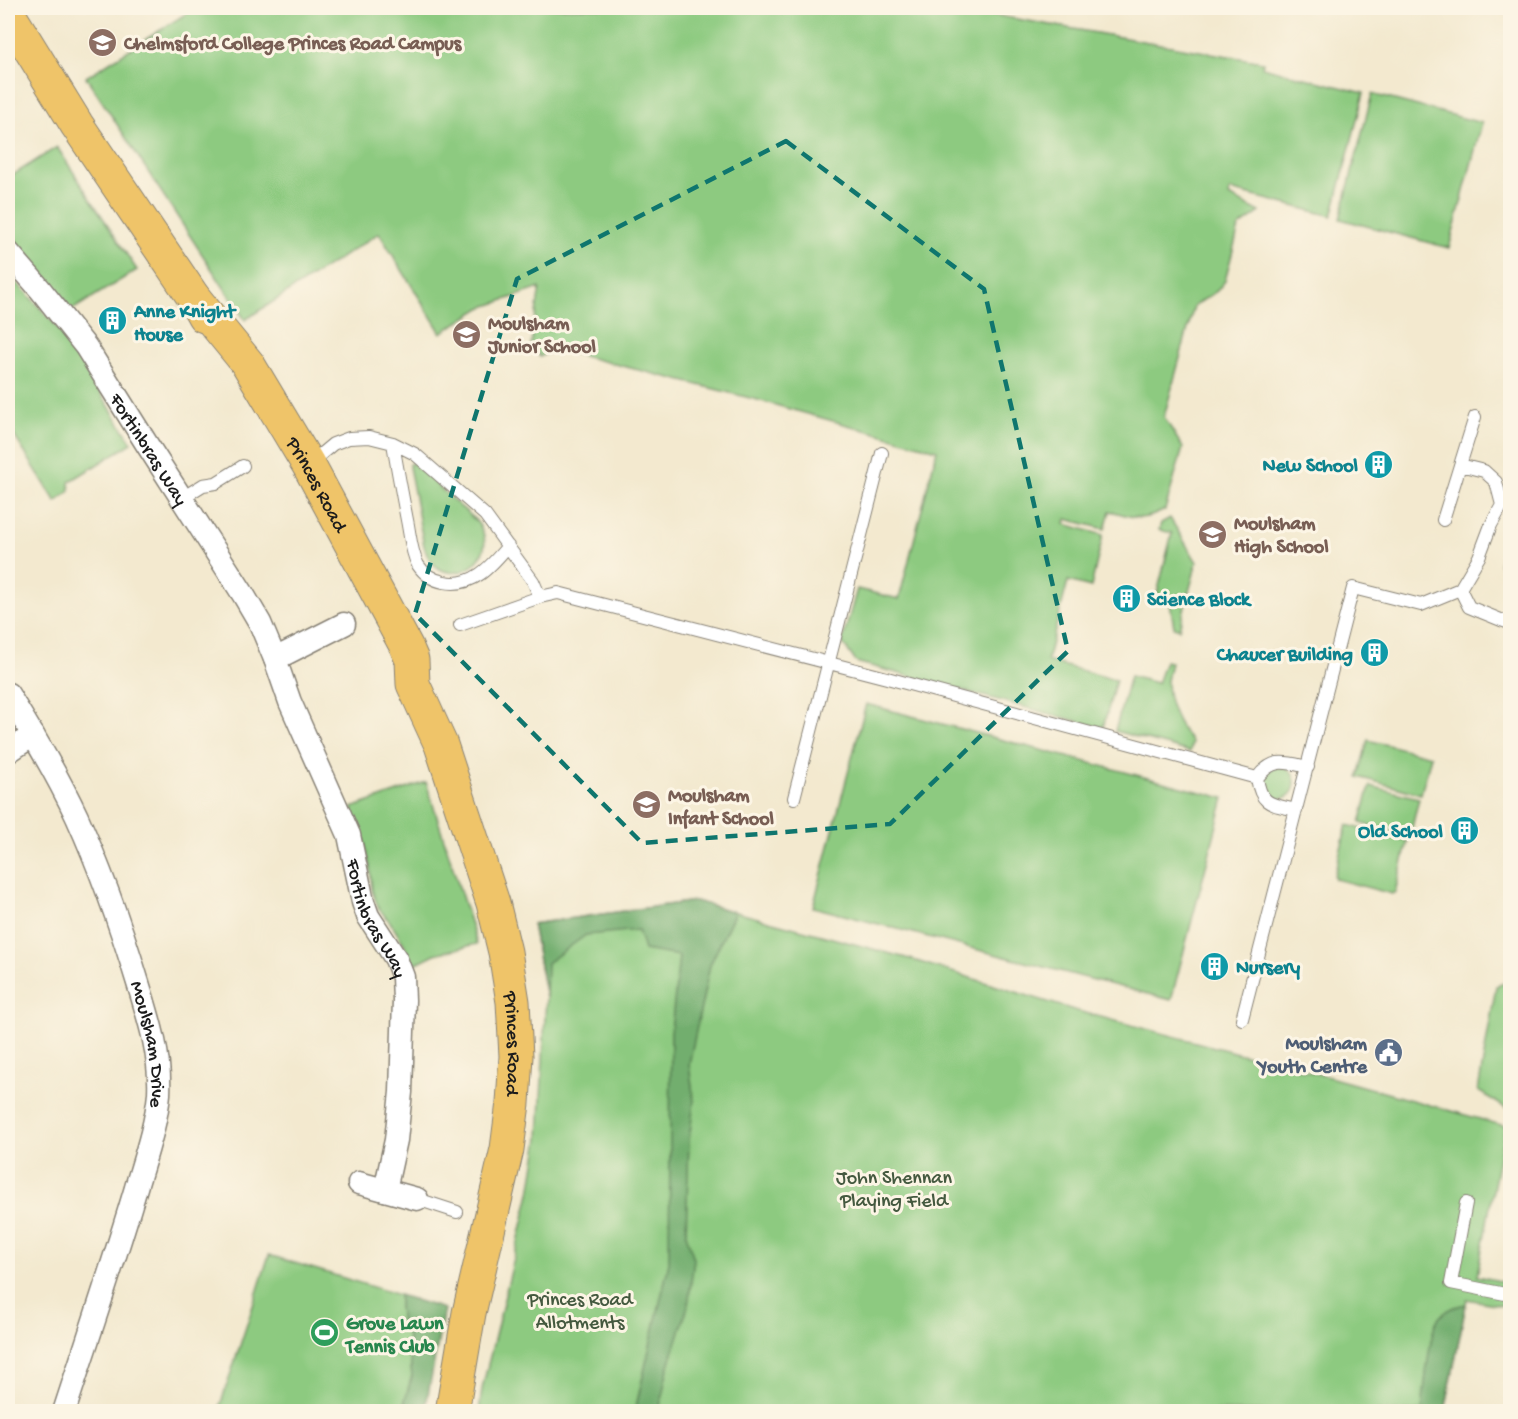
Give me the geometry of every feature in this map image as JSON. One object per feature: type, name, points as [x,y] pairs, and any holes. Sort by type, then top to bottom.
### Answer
[{"type":"main road","name":"Princes Road","points":[[8,13],[77,125],[194,298],[375,621],[403,676],[413,684]]},
{"type":"main road","name":"Princes Road","points":[[194,298],[248,364],[308,464],[406,646],[412,660],[413,684],[441,745],[493,903],[505,952],[513,1002],[516,1056],[513,1103],[507,1149],[469,1313],[452,1412]]},
{"type":"street","name":"Fortinbras Way","points":[[8,252],[86,347],[260,623],[290,702],[349,835],[368,916],[396,959],[403,977],[401,1092],[396,1140],[385,1190]]},
{"type":"street","points":[[275,659],[344,624]]},
{"type":"street","name":"Moulsham Drive","points":[[8,694],[33,735],[76,816],[90,848],[126,943],[149,1021],[159,1068],[159,1095],[145,1155],[123,1233],[64,1412]]},
{"type":"street","points":[[8,752],[33,735]]},
{"type":"street","points":[[359,1183],[417,1199]]},
{"type":"lane","points":[[1443,520],[1475,417]]},
{"type":"lane","points":[[308,464],[333,444],[349,438],[369,437],[393,443],[415,454],[485,514],[533,581],[540,597]]},
{"type":"lane","points":[[393,443],[411,545],[418,564],[428,576],[438,581],[463,583],[485,571],[508,546]]},
{"type":"lane","points":[[794,798],[882,453]]},
{"type":"lane","points":[[1242,1019],[1353,588],[1421,605],[1460,589],[1479,557],[1491,525],[1506,503],[1496,482],[1484,471],[1460,465]]},
{"type":"lane","points":[[182,498],[203,485],[216,483],[243,466]]},
{"type":"lane","points":[[1460,589],[1469,607],[1510,623]]},
{"type":"lane","points":[[460,625],[558,593],[898,681],[1257,778]]},
{"type":"lane","points":[[1296,810],[1264,800],[1259,792],[1257,778],[1265,767],[1277,762],[1308,767]]},
{"type":"lane","points":[[417,1199],[457,1212]]},
{"type":"lane","points":[[1466,1203],[1451,1283],[1510,1295]]},
{"type":"highlighted area","points":[[786,141],[984,289],[1068,651],[890,824],[642,843],[415,614],[517,279]]},
{"type":"green space","points":[[195,8],[954,8],[1263,62],[1262,67],[1364,93],[1332,216],[1230,190],[1229,196],[1260,212],[1239,227],[1225,281],[1217,291],[1194,306],[1164,417],[1183,448],[1165,510],[1143,518],[1110,511],[1105,529],[1066,519],[1065,524],[1103,535],[1091,587],[1068,581],[1047,661],[1116,680],[1103,728],[856,662],[842,642],[857,589],[899,599],[937,450],[754,399],[555,349],[540,357],[531,344],[540,288],[481,308],[441,333],[379,233],[245,320],[86,77]]},
{"type":"green space","points":[[1372,94],[1482,123],[1449,248],[1340,219]]},
{"type":"green space","points":[[57,147],[137,270],[72,310],[8,232],[8,175],[11,172],[13,175]]},
{"type":"green space","points":[[8,273],[53,322],[73,349],[132,443],[69,482],[70,491],[56,502],[8,426]]},
{"type":"green space","points":[[412,463],[480,526],[485,541],[483,552],[470,568],[460,572],[450,572],[440,569],[428,557],[409,467]]},
{"type":"green space","points":[[1170,518],[1197,562],[1179,629],[1174,627],[1169,597],[1157,594],[1172,533],[1159,530],[1161,523]]},
{"type":"green space","points":[[1510,520],[1510,568],[1499,564]]},
{"type":"green space","points":[[1165,661],[1171,662],[1167,681],[1171,706],[1182,729],[1192,742],[1190,752],[1115,731],[1130,676],[1157,683]]},
{"type":"green space","points":[[866,704],[1224,798],[1171,1000],[813,907]]},
{"type":"green space","points":[[1368,740],[1431,756],[1421,794],[1358,777]]},
{"type":"green space","points":[[1279,767],[1290,772],[1295,783],[1290,794],[1279,799],[1268,794],[1263,783],[1268,772]]},
{"type":"green space","points":[[426,782],[477,944],[435,954],[413,965],[404,944],[379,909],[372,891],[364,839],[352,808]]},
{"type":"green space","points":[[1370,786],[1419,798],[1410,836],[1360,823]]},
{"type":"green space","points":[[1347,825],[1408,841],[1395,892],[1392,894],[1335,879]]},
{"type":"green space","name":"John Shennan Playing Field","points":[[695,901],[910,959],[1074,1010],[1505,1126],[1477,1276],[1510,1283],[1510,1307],[1467,1299],[1445,1411],[479,1412],[482,1389],[530,1193],[539,1138],[546,997],[532,924]]},
{"type":"green space","points":[[695,901],[735,912],[710,965],[689,1064],[694,1101],[689,1141],[686,1234],[694,1259],[688,1306],[667,1372],[659,1411],[635,1411],[669,1263],[671,1031],[679,956],[644,950],[638,930],[586,935],[547,963],[546,997],[532,924]]},
{"type":"green space","points":[[1510,981],[1509,1110],[1478,1091],[1496,986]]},
{"type":"green space","name":"Grove Lawn Tennis Club","points":[[269,1255],[399,1295],[401,1325],[408,1337],[412,1376],[402,1411],[218,1412]]},
{"type":"green space","points":[[399,1295],[444,1309],[425,1411],[402,1411],[412,1376],[408,1337],[401,1325]]},
{"type":"green space","points":[[1466,1304],[1445,1411],[1422,1411],[1435,1325],[1447,1311]]},
{"type":"place","name":"Chelmsford College Princes Road Campus","points":[[103,42]]},
{"type":"place","name":"Anne Knight House","points":[[113,321]]},
{"type":"place","name":"Moulsham Junior School","points":[[467,334]]},
{"type":"place","name":"New School","points":[[1379,464]]},
{"type":"place","name":"Moulsham High School","points":[[1213,534]]},
{"type":"place","name":"Science Block","points":[[1126,598]]},
{"type":"place","name":"Chaucer Building","points":[[1374,653]]},
{"type":"place","name":"Moulsham Infant School","points":[[647,805]]},
{"type":"place","name":"Old School","points":[[1464,830]]},
{"type":"place","name":"Nursery","points":[[1215,966]]},
{"type":"place","name":"Moulsham Youth Centre","points":[[1388,1053]]},
{"type":"place","name":"Grove Lawn Tennis Club","points":[[325,1333]]},
{"type":"park label","name":"Princes Road Allotments","points":[[580,1310]]}]
